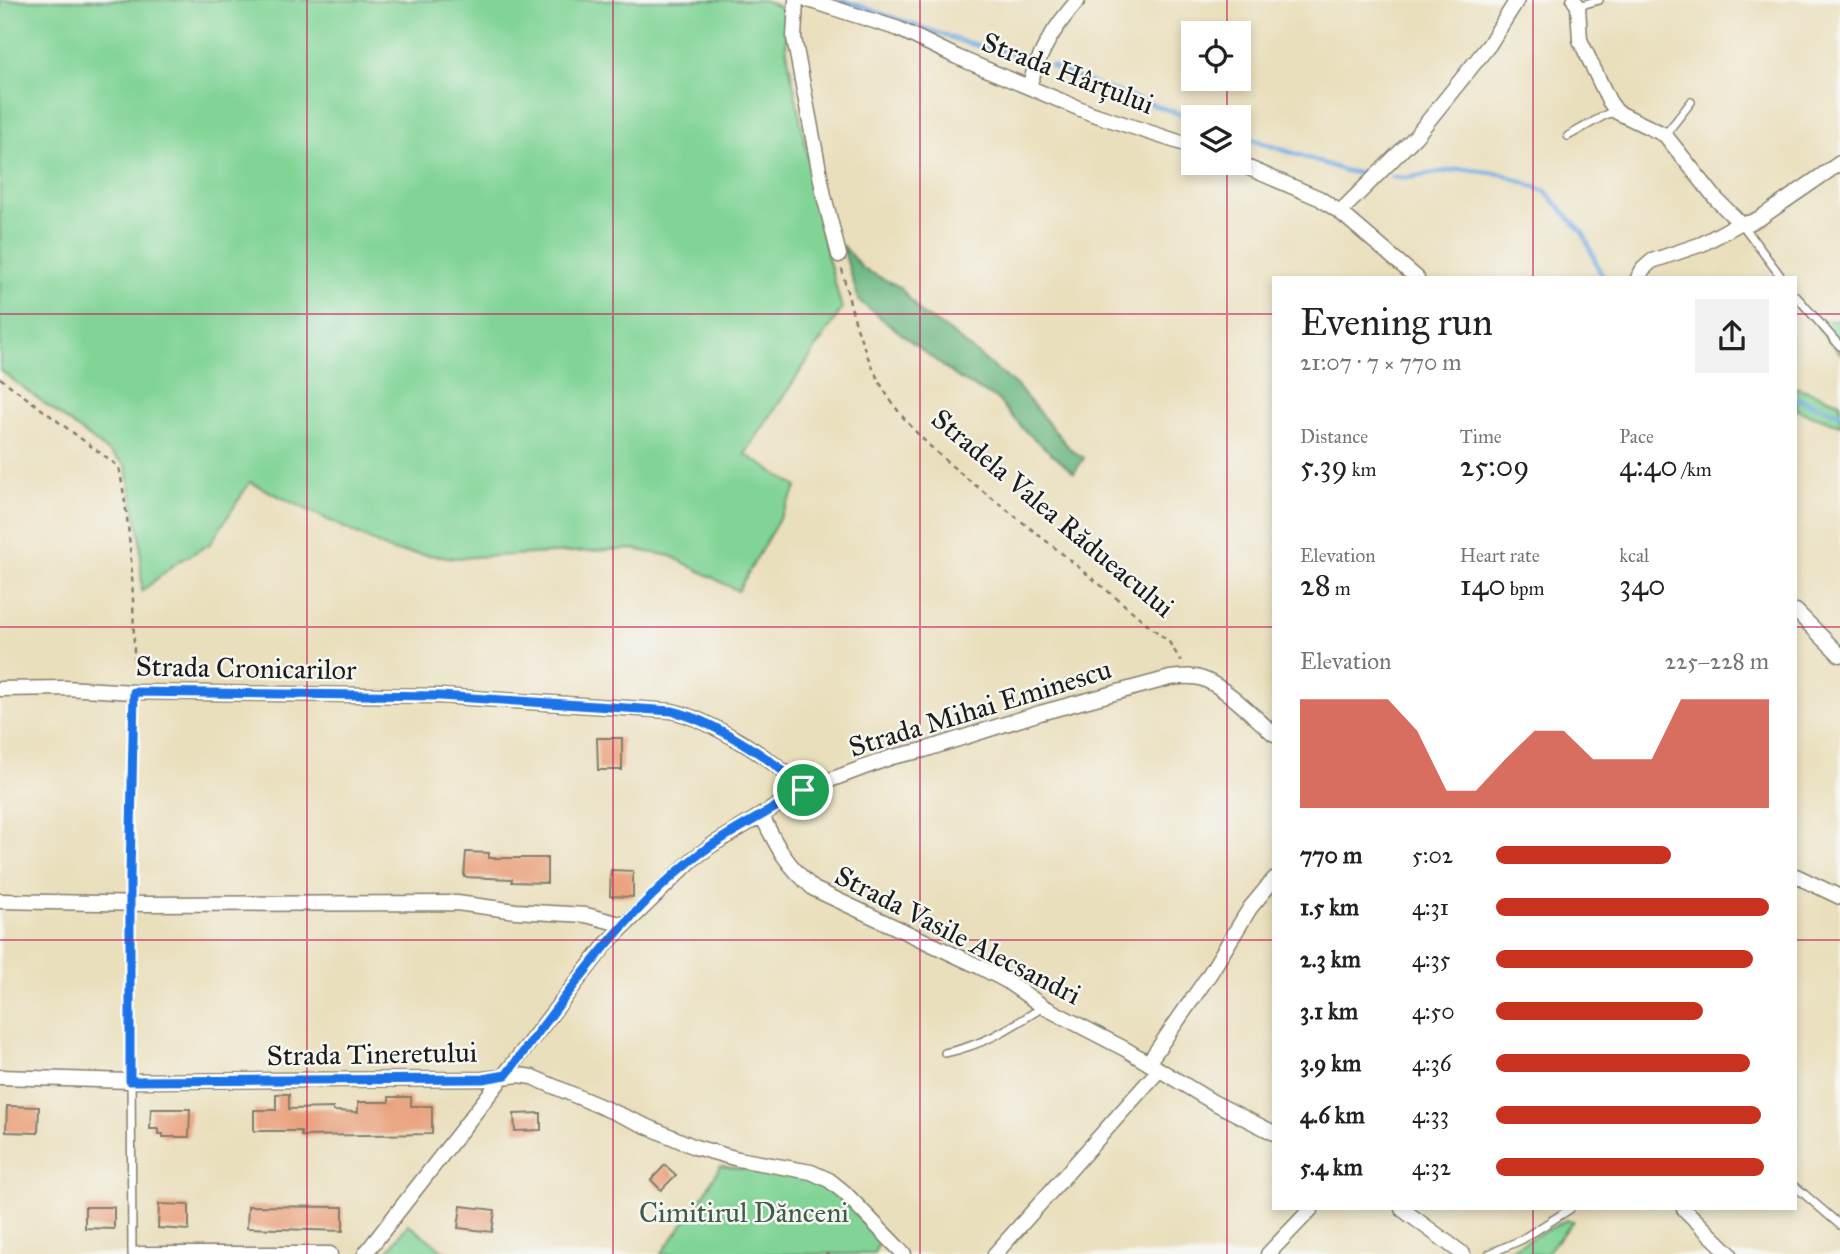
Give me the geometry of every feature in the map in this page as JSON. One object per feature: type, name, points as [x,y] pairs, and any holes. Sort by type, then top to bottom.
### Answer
[{"type":"street","points":[[796,0],[794,38],[824,196],[839,255]]},
{"type":"street","name":"Strada Hârțului","points":[[808,0],[899,29],[957,57],[1090,113],[1181,143]]},
{"type":"street","points":[[1030,86],[1039,55],[1055,28],[1078,0]]},
{"type":"street","points":[[1339,212],[1416,136],[1489,45],[1512,2]]},
{"type":"street","points":[[1576,3],[1580,40],[1585,55],[1609,101],[1617,111],[1665,135],[1717,200],[1740,222]]},
{"type":"street","points":[[1639,276],[1652,261],[1702,244],[1740,222],[1749,223],[1760,218],[1840,163]]},
{"type":"street","points":[[1251,169],[1319,198],[1415,276]]},
{"type":"street","points":[[1797,612],[1840,655]]},
{"type":"street","points":[[1186,676],[1201,678],[1214,684],[1272,732]]},
{"type":"street","name":"Strada Mihai Eminescu","points":[[365,1254],[624,925],[693,859],[712,845],[803,790],[892,757],[1170,678],[1186,676]]},
{"type":"street","name":"Strada Cronicarilor","points":[[0,689],[92,688],[134,692],[440,696],[672,711],[705,723],[771,761],[803,790]]},
{"type":"street","name":"Strada Vasile Alecsandri","points":[[762,816],[780,855],[814,889],[1005,980],[1044,1007],[1272,1132]]},
{"type":"street","points":[[1797,876],[1840,897]]},
{"type":"street","points":[[995,1254],[1153,1066],[1250,908],[1272,881]]},
{"type":"street","points":[[0,901],[457,903],[516,911],[586,915],[624,925]]},
{"type":"street","name":"Strada Tineretului","points":[[0,1077],[130,1081],[483,1079],[519,1075],[547,1082],[695,1147],[738,1160],[811,1172],[829,1180],[904,1254]]},
{"type":"street","points":[[1268,1254],[1310,1210]]},
{"type":"street","points":[[1403,1210],[1463,1254]]},
{"type":"street","points":[[1685,1210],[1730,1254]]},
{"type":"street","points":[[139,1254],[330,1254]]},
{"type":"lane","points":[[1576,3],[1599,0]]},
{"type":"lane","points":[[1665,135],[1691,102]]},
{"type":"lane","points":[[1568,135],[1617,111]]},
{"type":"lane","points":[[1740,222],[1780,276]]},
{"type":"lane","points":[[1797,297],[1840,346]]},
{"type":"lane","points":[[132,1254],[130,903],[134,692]]},
{"type":"lane","points":[[944,1053],[970,1047],[1003,1033],[1044,1007]]},
{"type":"lane","points":[[1797,1188],[1840,1225]]},
{"type":"lane","points":[[1489,1254],[1521,1240],[1568,1210]]},
{"type":"path","name":"Stradela Valea Rădueacului","points":[[839,255],[847,294],[867,354],[889,397],[914,429],[953,467],[1169,642],[1180,658],[1186,676]]},
{"type":"path","points":[[0,377],[119,467],[128,515],[134,580],[134,692]]},
{"type":"path","points":[[825,1254],[831,1254]]},
{"type":"green space","points":[[0,0],[764,0],[788,11],[786,47],[827,254],[842,309],[745,454],[797,487],[738,591],[671,556],[631,549],[455,558],[392,551],[250,482],[210,544],[176,563],[142,591],[140,536],[126,465],[0,370]]},
{"type":"green space","points":[[842,245],[863,269],[900,287],[921,313],[949,331],[1017,386],[1071,450],[1084,458],[1074,473],[1024,430],[997,399],[958,378],[859,301]]},
{"type":"green space","points":[[1825,321],[1840,321],[1840,353],[1818,328]]},
{"type":"green space","points":[[1797,387],[1840,402],[1840,425],[1797,410]]},
{"type":"green space","name":"Cimitirul Dănceni","points":[[720,1166],[812,1178],[838,1194],[879,1241],[874,1254],[661,1254],[701,1200]]},
{"type":"green space","points":[[1566,1220],[1573,1221],[1546,1254],[1502,1254]]},
{"type":"green space","points":[[408,1224],[448,1254],[386,1254]]},
{"type":"building","points":[[597,738],[622,738],[622,770],[598,770]]},
{"type":"building","points":[[466,852],[489,853],[489,858],[547,858],[547,883],[464,877]]},
{"type":"building","points":[[611,870],[633,871],[633,897],[610,896]]},
{"type":"building","points":[[276,1094],[289,1094],[289,1109],[333,1108],[333,1111],[358,1112],[358,1102],[389,1102],[389,1097],[411,1097],[411,1106],[432,1106],[432,1134],[301,1136],[301,1131],[254,1131],[254,1110],[276,1110]]},
{"type":"building","points":[[7,1106],[39,1107],[38,1133],[6,1132]]},
{"type":"building","points":[[151,1109],[190,1109],[189,1137],[163,1137],[163,1134],[158,1134],[158,1129],[150,1129]]},
{"type":"building","points":[[541,1113],[541,1130],[515,1131],[514,1114]]},
{"type":"building","points":[[665,1165],[676,1175],[661,1190],[651,1180]]},
{"type":"building","points":[[159,1204],[189,1205],[189,1230],[158,1228]]},
{"type":"building","points":[[248,1206],[343,1207],[343,1231],[247,1228]]},
{"type":"building","points":[[461,1206],[495,1210],[492,1232],[458,1228]]},
{"type":"building","points":[[85,1207],[114,1207],[114,1229],[85,1228]]},
{"type":"waterway","points":[[842,0],[964,42],[1028,57]]},
{"type":"waterway","points":[[1051,66],[1181,114]]},
{"type":"waterway","points":[[1251,139],[1358,173]]},
{"type":"waterway","points":[[1393,177],[1405,178],[1462,169],[1502,174],[1545,191],[1583,233],[1602,276]]},
{"type":"waterway","points":[[1797,398],[1840,414]]},
{"type":"route","points":[[134,692],[472,697],[672,711],[705,723],[771,761],[803,790],[712,845],[675,875],[607,943],[506,1075],[483,1079],[130,1081],[130,876],[134,692]]}]
